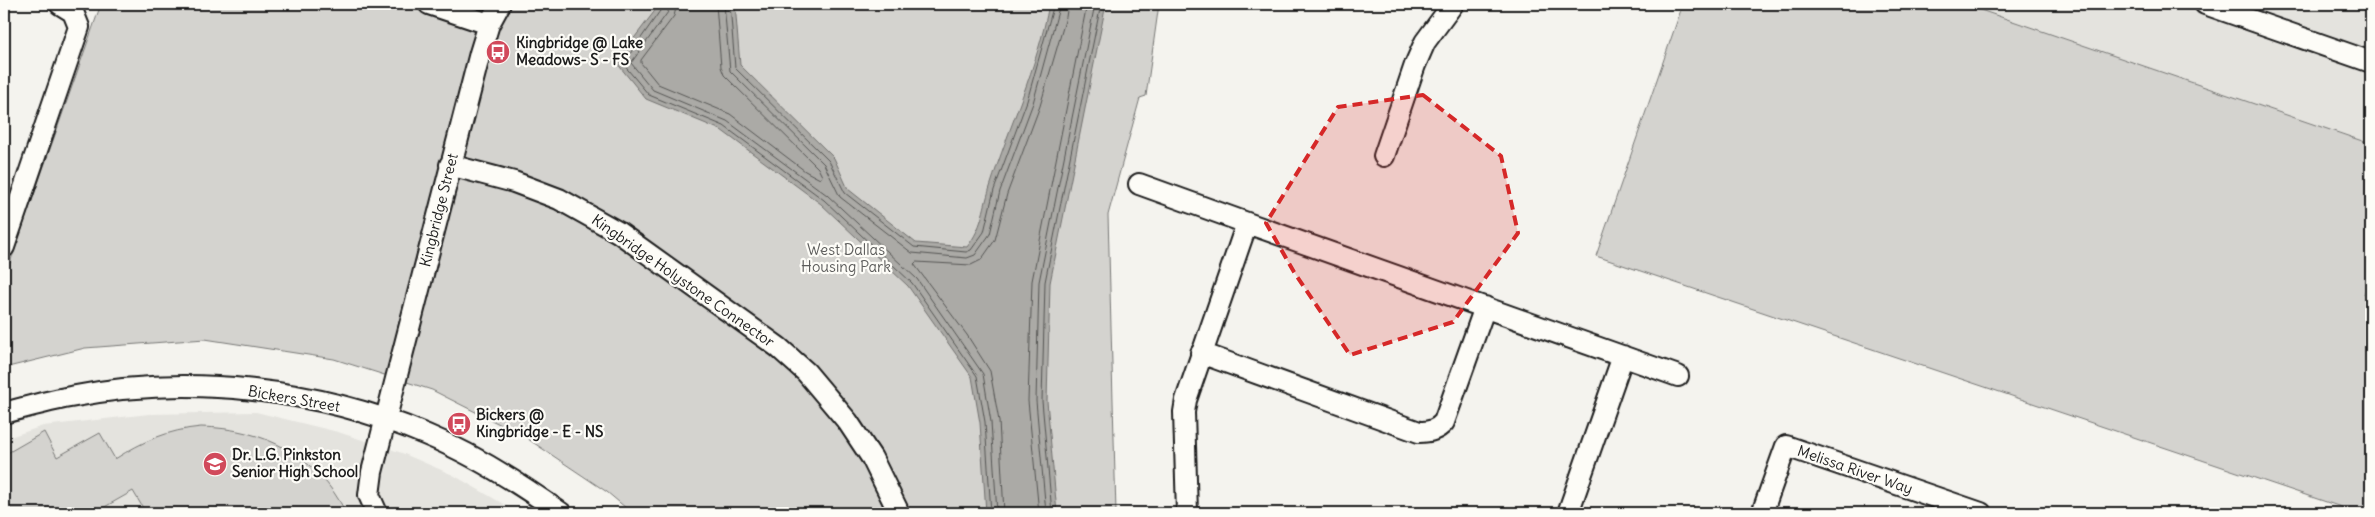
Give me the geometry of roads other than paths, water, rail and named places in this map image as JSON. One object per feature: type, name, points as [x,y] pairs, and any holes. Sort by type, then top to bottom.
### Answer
[{"type":"street","points":[[4,247],[79,27],[72,12],[60,4]]},
{"type":"street","points":[[429,4],[489,24]]},
{"type":"street","name":"Kingbridge Street","points":[[377,513],[369,495],[370,481],[387,420],[450,165],[489,24],[500,4]]},
{"type":"street","points":[[1384,156],[1415,65],[1425,42],[1453,4]]},
{"type":"street","points":[[2205,4],[2371,62]]},
{"type":"street","name":"Kingbridge Holystone Connector","points":[[450,165],[514,182],[559,198],[618,232],[778,347],[811,378],[848,422],[872,458],[899,513]]},
{"type":"street","points":[[1139,184],[1678,376]]},
{"type":"street","points":[[1190,512],[1184,412],[1201,353],[1247,223]]},
{"type":"street","points":[[1201,353],[1419,432],[1428,432],[1435,430],[1444,422],[1485,307]]},
{"type":"street","points":[[1568,513],[1623,356]]},
{"type":"street","name":"Bickers Street","points":[[4,413],[70,397],[121,390],[207,387],[260,391],[307,398],[387,420],[429,435],[523,486],[561,513]]},
{"type":"street","name":"Melissa River Way","points":[[1762,513],[1786,446],[1981,513]]},
{"type":"water","points":[[660,4],[735,4],[740,65],[834,158],[848,189],[916,243],[967,247],[979,225],[990,187],[1031,74],[1049,4],[1106,4],[1050,283],[1047,401],[1057,513],[986,513],[980,423],[972,377],[908,286],[821,204],[721,130],[646,99],[616,62]]},
{"type":"place","name":"Kingbridge @ Lake Meadows- S - FS","points":[[498,52]]},
{"type":"place","name":"Bickers @ Kingbridge - E - NS","points":[[459,424]]},
{"type":"place","name":"Dr. L.G. Pinkston Senior High School","points":[[215,464]]},
{"type":"park label","name":"West Dallas Housing Park","points":[[846,258]]}]
